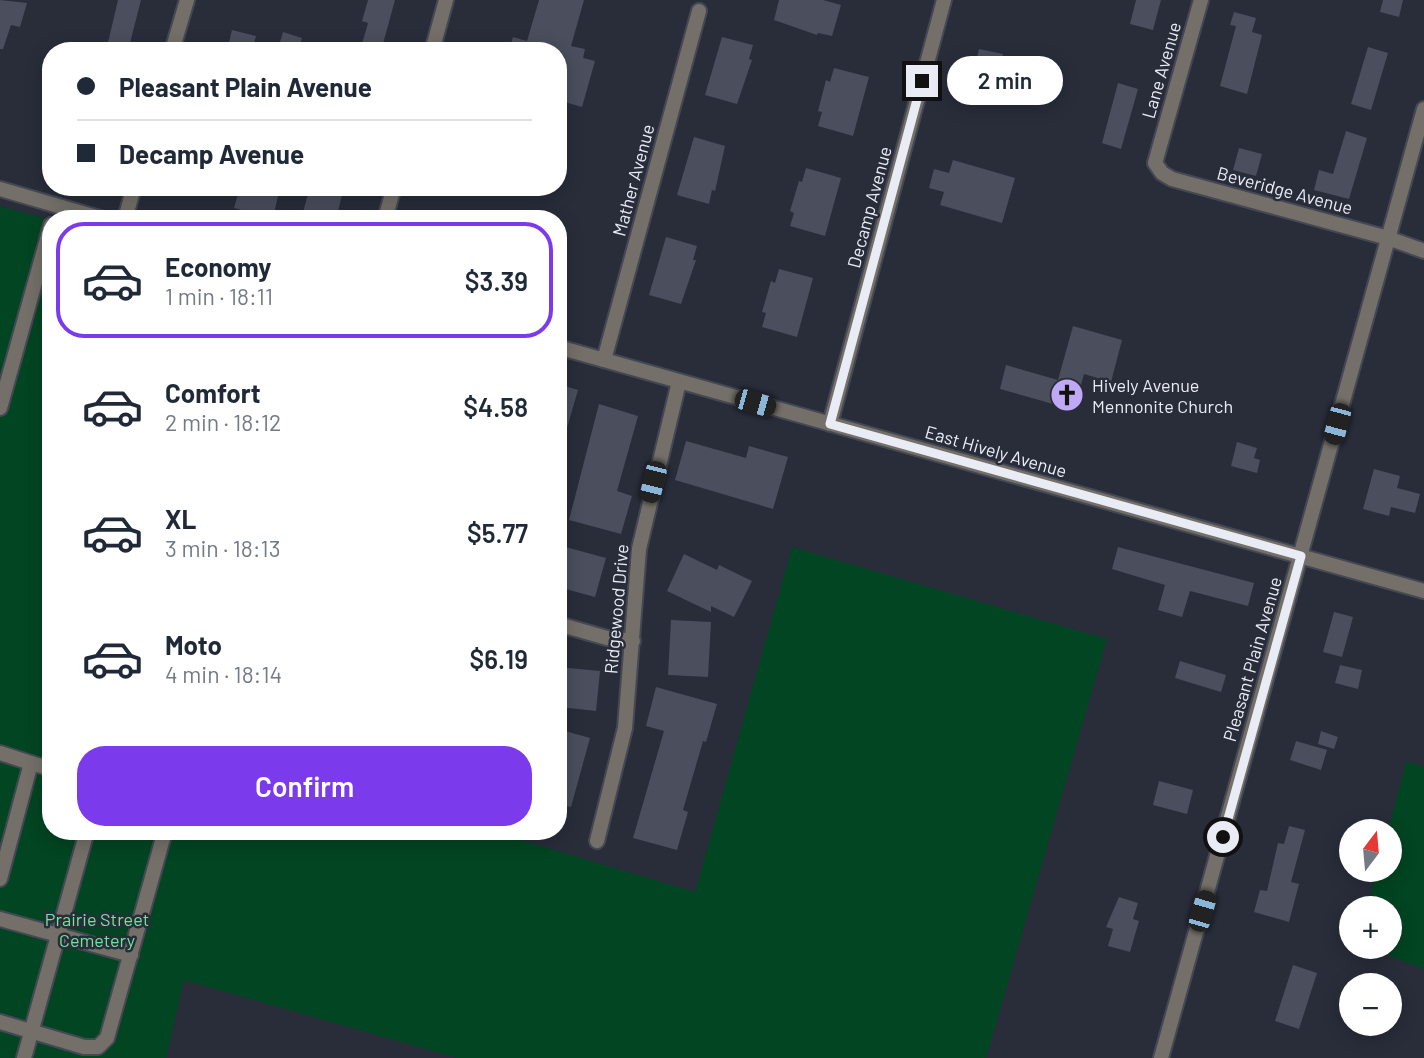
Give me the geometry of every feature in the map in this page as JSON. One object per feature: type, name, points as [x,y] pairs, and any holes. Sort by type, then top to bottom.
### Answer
[{"type":"street","points":[[175,42],[187,0]]},
{"type":"street","points":[[434,42],[446,0]]},
{"type":"street","name":"Decamp Avenue","points":[[830,424],[944,0]]},
{"type":"street","name":"Lane Avenue","points":[[1158,150],[1201,0]]},
{"type":"street","name":"Mather Avenue","points":[[604,360],[699,11]]},
{"type":"street","name":"Pleasant Plain Avenue","points":[[1161,1058],[1424,109]]},
{"type":"street","name":"Beveridge Avenue","points":[[1158,150],[1155,163],[1162,173],[1172,179],[1388,238],[1424,251]]},
{"type":"street","points":[[0,189],[49,210]]},
{"type":"street","points":[[0,408],[42,257]]},
{"type":"street","name":"East Hively Avenue","points":[[567,349],[1424,591]]},
{"type":"street","name":"Ridgewood Drive","points":[[597,841],[625,728],[639,549],[679,382]]},
{"type":"street","points":[[567,627],[607,638],[633,641]]},
{"type":"street","points":[[0,753],[42,766]]},
{"type":"street","points":[[0,879],[31,763]]},
{"type":"street","points":[[24,1058],[85,840]]},
{"type":"street","points":[[0,1022],[84,1047],[98,1047],[107,1038],[163,840]]},
{"type":"street","points":[[0,919],[131,955]]},
{"type":"green space","name":"Prairie Street Cemetery","points":[[0,206],[42,218],[42,840],[520,840],[695,892],[792,547],[1107,639],[986,1058],[457,1058],[184,980],[166,1058],[0,1058]]},
{"type":"green space","points":[[1406,761],[1424,767],[1424,969],[1398,959],[1402,959],[1402,896],[1370,896],[1374,882],[1402,882],[1402,819],[1391,819]]},
{"type":"building","points":[[0,0],[27,3],[20,27],[11,25],[3,49],[0,49]]},
{"type":"building","points":[[118,0],[141,0],[130,42],[108,42]]},
{"type":"building","points":[[368,0],[395,0],[383,42],[363,42],[368,23],[362,21]]},
{"type":"building","points":[[539,0],[584,0],[571,46],[585,49],[583,58],[595,61],[582,107],[567,103],[567,42],[512,42],[513,37],[527,41]]},
{"type":"building","points":[[779,0],[823,0],[841,5],[832,36],[817,35],[774,20]]},
{"type":"building","points":[[1136,0],[1161,0],[1153,30],[1130,24]]},
{"type":"building","points":[[1383,0],[1403,0],[1399,17],[1380,12]]},
{"type":"building","points":[[1234,12],[1256,18],[1252,32],[1262,35],[1247,94],[1220,86],[1236,26],[1230,25]]},
{"type":"building","points":[[232,30],[256,36],[254,42],[229,42]]},
{"type":"building","points":[[283,32],[302,38],[301,42],[280,42]]},
{"type":"building","points":[[722,37],[753,45],[749,59],[752,60],[737,104],[705,95]]},
{"type":"building","points":[[1368,47],[1388,53],[1371,110],[1351,104]]},
{"type":"building","points":[[979,49],[1003,54],[994,91],[976,86],[978,79],[972,78]]},
{"type":"building","points":[[834,68],[869,77],[853,136],[818,126],[822,112],[818,111],[826,80],[830,82]]},
{"type":"building","points":[[1118,83],[1138,89],[1121,149],[1102,143]]},
{"type":"building","points":[[1346,131],[1367,138],[1349,199],[1314,190],[1319,170],[1333,174]]},
{"type":"building","points":[[694,137],[725,146],[715,191],[712,190],[709,204],[677,195]]},
{"type":"building","points":[[1239,148],[1262,154],[1256,176],[1233,170]]},
{"type":"building","points":[[953,160],[1015,178],[1002,223],[940,205],[944,192],[929,188],[934,169],[949,173]]},
{"type":"building","points":[[806,168],[841,178],[825,236],[790,226],[794,213],[790,211]]},
{"type":"building","points":[[237,196],[278,196],[275,210],[234,208]]},
{"type":"building","points":[[307,196],[342,196],[338,210],[304,210]]},
{"type":"building","points":[[666,237],[697,246],[693,260],[696,260],[681,304],[649,295]]},
{"type":"building","points":[[779,269],[813,278],[797,337],[762,327],[766,313],[762,312],[771,281],[775,283]]},
{"type":"building","points":[[1073,326],[1122,340],[1111,382],[1084,374],[1074,410],[1000,389],[1006,365],[1058,380]]},
{"type":"building","points":[[567,387],[578,390],[567,428]]},
{"type":"building","points":[[599,404],[638,416],[617,491],[632,496],[621,534],[569,520]]},
{"type":"building","points":[[686,441],[746,458],[749,446],[788,457],[773,509],[675,480]]},
{"type":"building","points":[[1237,442],[1257,448],[1254,458],[1260,460],[1257,473],[1231,466]]},
{"type":"building","points":[[1374,469],[1400,476],[1397,488],[1420,494],[1415,513],[1391,507],[1389,516],[1363,509]]},
{"type":"building","points":[[567,547],[606,558],[595,597],[567,589]]},
{"type":"building","points":[[1118,547],[1254,583],[1248,606],[1190,591],[1182,617],[1158,610],[1165,585],[1112,569]]},
{"type":"building","points":[[684,554],[717,570],[719,565],[752,581],[734,617],[711,606],[711,612],[667,591]]},
{"type":"building","points":[[1334,612],[1353,617],[1342,657],[1323,652]]},
{"type":"building","points":[[671,620],[711,622],[708,677],[668,675]]},
{"type":"building","points":[[1180,661],[1226,675],[1221,692],[1175,678]]},
{"type":"building","points":[[1340,665],[1362,670],[1358,689],[1335,683]]},
{"type":"building","points":[[567,668],[600,671],[596,711],[567,708]]},
{"type":"building","points":[[656,687],[717,704],[683,810],[688,812],[677,850],[633,838],[664,731],[646,726]]},
{"type":"building","points":[[1321,731],[1338,737],[1334,749],[1318,744]]},
{"type":"building","points":[[567,732],[590,738],[571,807],[567,806]]},
{"type":"building","points":[[1296,741],[1327,750],[1321,770],[1290,760]]},
{"type":"building","points":[[1159,781],[1193,790],[1187,814],[1153,805]]},
{"type":"building","points":[[1289,826],[1305,830],[1291,882],[1299,884],[1289,922],[1254,912],[1260,890],[1267,891],[1278,843],[1284,844]]},
{"type":"building","points":[[1119,897],[1138,903],[1133,919],[1139,921],[1130,952],[1108,946],[1113,929],[1106,927]]},
{"type":"building","points":[[1293,965],[1317,973],[1299,1029],[1275,1021]]},
{"type":"place","name":"Hively Avenue Mennonite Church","points":[[1067,395]]},
{"type":"route","points":[[922,81],[830,424],[1301,556],[1223,837]]}]
